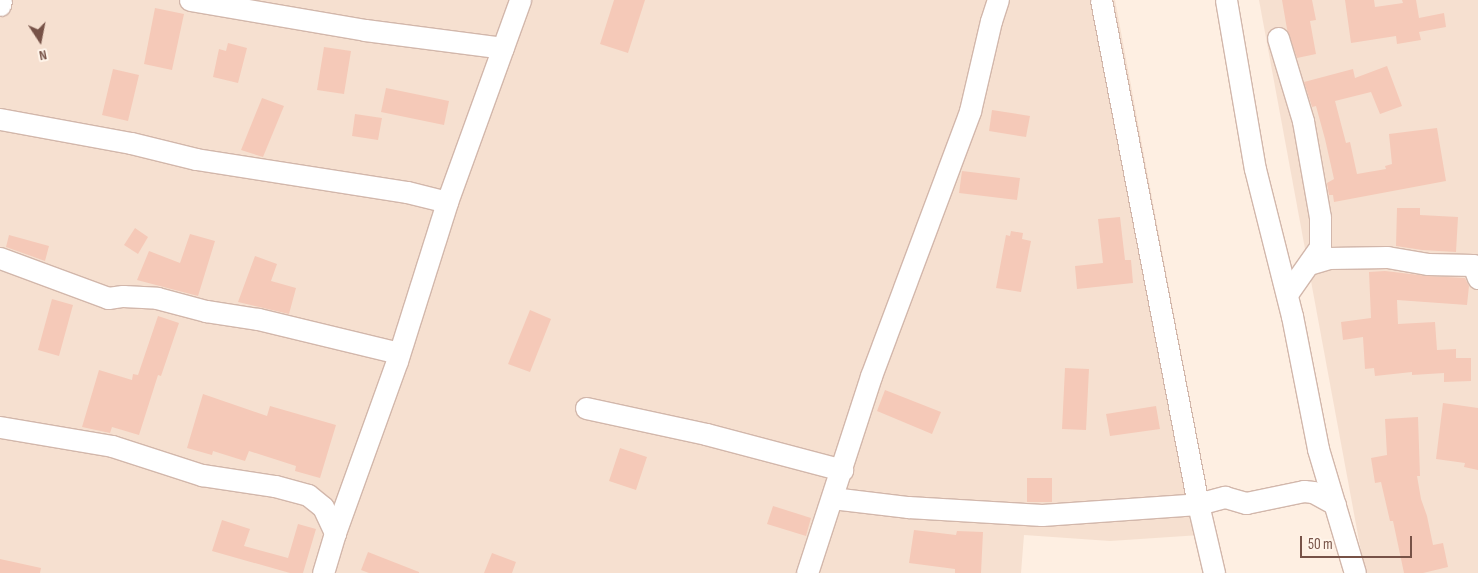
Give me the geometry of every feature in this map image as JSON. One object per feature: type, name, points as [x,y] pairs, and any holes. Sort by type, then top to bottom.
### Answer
[{"type":"street","points":[[0,5],[1,0]]},
{"type":"street","points":[[190,0],[365,30],[503,48]]},
{"type":"street","points":[[323,573],[335,533],[360,468],[399,354],[447,202],[520,0]]},
{"type":"street","points":[[806,573],[842,470],[871,376],[970,111],[991,21],[998,0]]},
{"type":"street","points":[[1101,0],[1198,504],[1214,573]]},
{"type":"street","points":[[1226,0],[1255,169],[1287,294],[1318,449],[1355,573]]},
{"type":"street","points":[[1278,38],[1303,122],[1320,217],[1320,247],[1287,294]]},
{"type":"street","points":[[0,119],[131,143],[196,160],[407,192],[447,202]]},
{"type":"street","points":[[1309,264],[1329,258],[1387,257],[1428,264],[1473,266],[1478,278]]},
{"type":"street","points":[[0,258],[108,298],[123,296],[157,298],[206,310],[258,319],[399,354]]},
{"type":"street","points":[[586,408],[706,434],[842,470]]},
{"type":"street","points":[[0,427],[112,446],[202,475],[275,486],[308,495],[323,507],[335,533]]},
{"type":"street","points":[[832,498],[908,507],[1042,515],[1198,504],[1225,497],[1246,503],[1304,491],[1313,492],[1335,504]]},
{"type":"shaded area","points":[[0,0],[1115,0],[1215,534],[1110,541],[1024,535],[1021,573],[0,573]]},
{"type":"shaded area","points":[[1259,0],[1478,0],[1478,573],[1365,573]]},
{"type":"building","points":[[614,0],[645,0],[628,53],[600,44]]},
{"type":"building","points":[[1282,0],[1312,0],[1316,20],[1310,21],[1316,54],[1297,58],[1287,29]]},
{"type":"building","points":[[1345,0],[1374,0],[1375,7],[1403,3],[1402,0],[1416,0],[1419,18],[1444,13],[1446,27],[1419,32],[1421,40],[1397,44],[1396,36],[1351,43]]},
{"type":"building","points":[[155,8],[184,14],[172,70],[144,64]]},
{"type":"building","points":[[228,43],[247,48],[238,83],[213,77],[219,49],[226,51]]},
{"type":"building","points":[[324,47],[351,51],[344,94],[317,90]]},
{"type":"building","points":[[1387,66],[1402,106],[1380,114],[1371,92],[1335,101],[1346,143],[1350,142],[1357,174],[1386,169],[1385,166],[1392,164],[1389,134],[1437,128],[1446,181],[1334,202],[1333,195],[1329,195],[1327,183],[1334,179],[1325,139],[1316,106],[1312,107],[1304,82],[1353,69],[1355,78]]},
{"type":"building","points":[[113,69],[139,75],[128,121],[102,115]]},
{"type":"building","points":[[386,88],[449,101],[444,125],[381,112]]},
{"type":"building","points":[[262,98],[284,106],[263,157],[241,150]]},
{"type":"building","points":[[992,110],[1030,116],[1026,137],[989,131]]},
{"type":"building","points":[[355,114],[382,118],[378,140],[352,136]]},
{"type":"building","points":[[962,171],[1020,178],[1017,200],[959,193]]},
{"type":"building","points":[[1397,208],[1420,208],[1420,215],[1458,217],[1456,252],[1396,246]]},
{"type":"building","points":[[1120,217],[1125,260],[1131,260],[1133,283],[1077,289],[1075,266],[1103,263],[1098,219]]},
{"type":"building","points":[[135,228],[148,237],[138,254],[124,245]]},
{"type":"building","points":[[1011,231],[1023,233],[1022,239],[1031,241],[1021,292],[996,288],[1006,235],[1010,236]]},
{"type":"building","points":[[190,234],[215,241],[198,296],[137,280],[149,251],[180,263]]},
{"type":"building","points":[[9,235],[49,246],[45,261],[6,247]]},
{"type":"building","points":[[255,256],[277,264],[271,281],[296,288],[289,314],[238,302]]},
{"type":"building","points":[[1385,271],[1465,278],[1469,286],[1467,305],[1397,300],[1398,324],[1435,322],[1437,350],[1456,349],[1456,358],[1471,358],[1471,381],[1444,382],[1444,373],[1412,375],[1412,372],[1375,376],[1374,368],[1365,369],[1363,337],[1343,340],[1341,322],[1371,318],[1369,272]]},
{"type":"building","points":[[52,299],[73,305],[59,356],[38,350]]},
{"type":"building","points":[[530,310],[551,319],[530,372],[508,364]]},
{"type":"building","points":[[158,316],[179,323],[161,376],[158,375],[139,435],[112,427],[110,433],[82,427],[99,370],[132,380],[133,374],[138,375]]},
{"type":"building","points":[[1065,368],[1089,369],[1086,430],[1062,429]]},
{"type":"building","points":[[885,390],[941,412],[932,434],[877,411]]},
{"type":"building","points":[[203,394],[267,416],[270,406],[336,425],[320,478],[295,471],[296,466],[249,451],[245,461],[213,451],[212,455],[187,448]]},
{"type":"building","points":[[1443,403],[1478,408],[1478,470],[1464,467],[1465,463],[1436,459]]},
{"type":"building","points":[[1156,406],[1160,429],[1110,436],[1106,414]]},
{"type":"building","points":[[1418,417],[1420,476],[1417,476],[1421,499],[1427,516],[1433,545],[1443,543],[1448,567],[1423,573],[1404,573],[1393,521],[1390,521],[1381,482],[1375,483],[1371,458],[1387,455],[1385,419]]},
{"type":"building","points":[[620,448],[647,457],[636,490],[609,481]]},
{"type":"building","points":[[1027,478],[1052,478],[1052,502],[1027,502]]},
{"type":"building","points":[[773,506],[811,518],[806,536],[767,524]]},
{"type":"building","points":[[222,520],[250,529],[244,546],[288,558],[298,524],[316,529],[303,573],[290,573],[212,551]]},
{"type":"building","points":[[914,530],[956,535],[957,531],[983,532],[981,573],[955,573],[955,569],[909,563]]},
{"type":"building","points":[[368,552],[419,573],[369,573],[361,570]]},
{"type":"building","points":[[492,553],[516,562],[512,573],[484,573]]},
{"type":"building","points":[[0,559],[41,568],[40,573],[0,573]]}]
